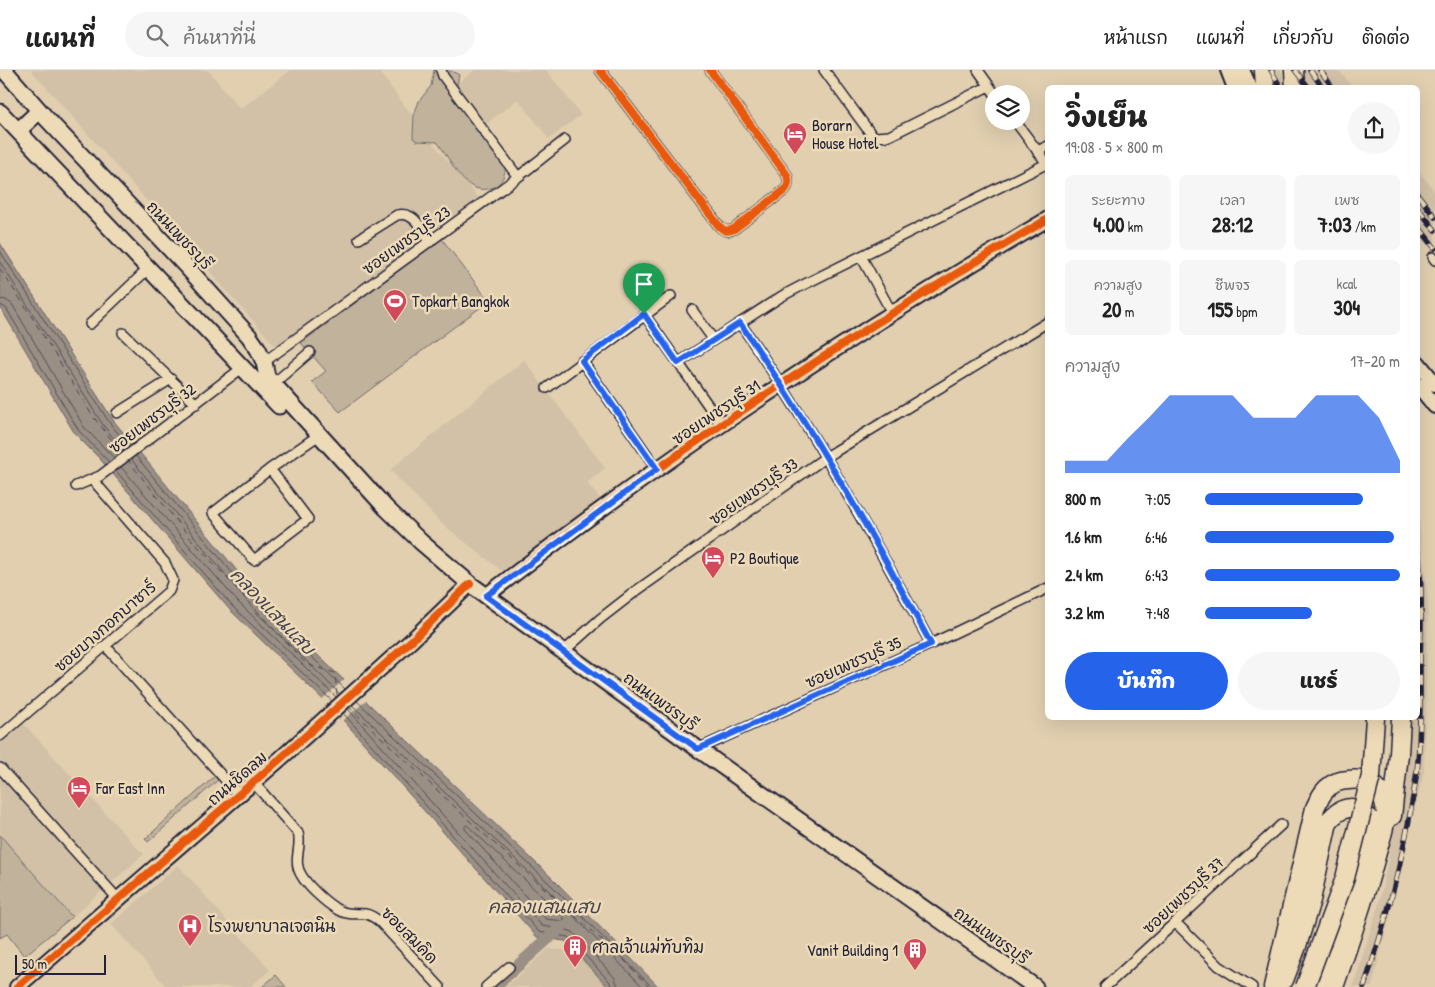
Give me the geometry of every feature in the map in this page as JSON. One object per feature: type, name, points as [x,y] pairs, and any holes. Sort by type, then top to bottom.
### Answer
[{"type":"highway","points":[[1264,70],[1265,85]]},
{"type":"highway","points":[[1294,70],[1296,85]]},
{"type":"highway","points":[[1305,987],[1345,878],[1371,776],[1375,720]]},
{"type":"highway","points":[[1338,987],[1376,877],[1391,820],[1401,720]]},
{"type":"highway","points":[[1273,987],[1315,808],[1323,792],[1335,783],[1360,779],[1376,784],[1382,795],[1371,876],[1334,987]]},
{"type":"highway","points":[[1281,987],[1297,946],[1311,900],[1328,822],[1334,814],[1347,808],[1360,809],[1379,819]]},
{"type":"highway","points":[[1315,987],[1349,889],[1379,819]]},
{"type":"main road","name":"ถนนเพชรบุรี","points":[[4,70],[39,111],[228,312],[258,348],[264,362],[267,378],[403,525],[486,596],[698,749],[1035,987]]},
{"type":"main road","points":[[18,131],[39,111]]},
{"type":"main road","name":"ถนนเพชรบุรี","points":[[0,112],[242,368],[301,426],[317,433]]},
{"type":"street","points":[[441,70],[443,76],[518,177]]},
{"type":"street","points":[[600,70],[722,230],[729,231],[785,190],[788,187],[788,180],[787,175],[710,70]]},
{"type":"street","points":[[824,70],[875,137],[889,136],[985,88]]},
{"type":"street","points":[[978,70],[989,85]]},
{"type":"street","points":[[1228,70],[1234,85]]},
{"type":"street","points":[[1242,70],[1249,85]]},
{"type":"street","points":[[1022,130],[1045,161]]},
{"type":"street","name":"ซอยเพชรบุรี 23","points":[[264,362],[430,242],[565,140]]},
{"type":"street","points":[[1037,151],[1045,147]]},
{"type":"street","points":[[678,363],[782,296],[1045,165]]},
{"type":"street","points":[[359,239],[397,215],[403,214],[410,215],[430,242]]},
{"type":"street","name":"ซอยเพชรบุรี 31","points":[[486,596],[657,469],[782,384],[892,313],[1045,221]]},
{"type":"street","points":[[861,256],[892,313]]},
{"type":"street","points":[[90,324],[148,269]]},
{"type":"street","points":[[547,388],[644,314],[671,296]]},
{"type":"street","points":[[692,310],[713,339]]},
{"type":"street","points":[[644,314],[722,425]]},
{"type":"street","points":[[740,323],[782,384],[865,523],[931,644]]},
{"type":"street","name":"ซอยเพชรบุรี 33","points":[[563,652],[636,591],[826,458],[1045,324]]},
{"type":"street","points":[[123,333],[196,404]]},
{"type":"street","points":[[273,384],[310,352]]},
{"type":"street","points":[[582,361],[657,469]]},
{"type":"street","points":[[1420,365],[1435,384]]},
{"type":"street","name":"ซอยเพชรบุรี 32","points":[[76,486],[96,478],[242,368]]},
{"type":"street","points":[[117,413],[171,379]]},
{"type":"street","points":[[1420,387],[1435,406]]},
{"type":"street","points":[[270,469],[308,519],[254,560],[213,513],[270,469],[317,433]]},
{"type":"street","name":"ซอยบางกอกบาซาร์","points":[[0,736],[169,591],[173,580],[164,563],[96,478]]},
{"type":"street","name":"ถนนชิดลม","points":[[17,987],[280,759],[412,640],[470,584]]},
{"type":"street","name":"ซอยเพชรบุรี 35","points":[[698,749],[931,644],[1045,589]]},
{"type":"street","points":[[110,651],[239,795]]},
{"type":"street","points":[[0,768],[118,899]]},
{"type":"street","name":"ซอยสมคิด","points":[[253,782],[298,833],[300,838],[297,861],[298,869],[316,894],[346,914],[362,913],[371,915],[380,922],[440,987]]},
{"type":"street","name":"ซอยเพชรบุรี 37","points":[[1104,987],[1281,825]]},
{"type":"street","points":[[1176,922],[1219,966],[1252,987]]},
{"type":"street","points":[[486,987],[509,967]]},
{"type":"shaded area","points":[[31,70],[208,70],[240,109],[291,70],[378,70],[432,142],[481,201],[277,348]]},
{"type":"shaded area","points":[[434,70],[450,71],[459,75],[457,85],[466,103],[506,167],[503,178],[496,186],[488,189],[479,189],[471,186],[464,181],[437,142],[417,141],[413,138],[414,115],[419,101],[431,86]]},
{"type":"shaded area","points":[[475,70],[546,70],[581,115],[549,139],[518,99],[485,125],[455,85]]},
{"type":"shaded area","points":[[1259,70],[1281,70],[1286,85],[1266,85]]},
{"type":"shaded area","points":[[1288,70],[1339,70],[1350,85],[1299,85]]},
{"type":"shaded area","points":[[1420,173],[1435,192],[1435,254],[1420,235]]},
{"type":"shaded area","name":"Topkart Bangkok","points":[[442,239],[489,301],[340,412],[312,382],[326,371],[301,343]]},
{"type":"shaded area","points":[[524,360],[605,468],[587,483],[601,500],[502,571],[441,523],[390,470]]},
{"type":"shaded area","points":[[1420,529],[1428,601],[1424,771],[1372,987],[1353,987],[1379,903],[1408,765],[1410,720],[1420,720]]},
{"type":"shaded area","points":[[23,723],[144,854],[72,917],[0,835],[0,744]]},
{"type":"shaded area","points":[[215,776],[218,780],[148,842],[145,839]]},
{"type":"shaded area","points":[[0,835],[72,917],[24,956],[7,934],[0,938]]},
{"type":"shaded area","name":"โรงพยาบาลเจตนิน","points":[[178,865],[270,970],[250,987],[167,987],[111,924]]},
{"type":"shaded area","points":[[548,949],[575,951],[608,987],[506,987]]},
{"type":"shaded area","points":[[276,975],[286,987],[262,987]]},
{"type":"water","name":"คลองแสนแสบ","points":[[0,243],[113,420],[266,606],[555,881],[659,987],[608,987],[565,941],[537,937],[335,711],[230,610],[100,459],[75,434],[0,307]]},
{"type":"pier","points":[[345,679],[367,700],[341,722],[320,701]]},
{"type":"waterway","points":[[494,987],[561,927]]},
{"type":"ferry route","points":[[0,269],[27,309],[92,415],[123,454]]},
{"type":"ferry route","points":[[127,459],[192,540],[306,664],[335,673],[337,695],[340,698]]},
{"type":"ferry route","points":[[348,706],[474,825],[624,960],[649,987]]},
{"type":"railway","points":[[1271,70],[1279,85]]},
{"type":"railway","points":[[1295,70],[1307,85]]},
{"type":"railway","points":[[1310,70],[1321,85]]},
{"type":"railway","points":[[1320,70],[1331,85]]},
{"type":"railway","points":[[1420,198],[1435,217]]},
{"type":"railway","points":[[1420,211],[1435,230]]},
{"type":"railway","points":[[1420,229],[1435,248]]},
{"type":"railway","points":[[1420,571],[1420,665]]},
{"type":"railway","points":[[1420,665],[1420,720]]},
{"type":"railway","points":[[1364,987],[1396,880],[1408,826],[1417,771],[1420,720]]},
{"type":"cycle path","points":[[600,70],[719,226],[727,231],[734,229],[785,190],[788,185],[788,179],[787,175],[710,70]]},
{"type":"cycle path","points":[[486,596],[621,494],[761,398],[903,306],[1045,221]]},
{"type":"cycle path","points":[[17,987],[280,759],[412,640],[470,584]]},
{"type":"place","name":"Borarn House Hotel","points":[[795,155]]},
{"type":"place","name":"Topkart Bangkok","points":[[395,322]]},
{"type":"place","name":"P2 Boutique","points":[[713,579]]},
{"type":"place","name":"Far East Inn","points":[[79,809]]},
{"type":"place","name":"โรงพยาบาลเจตนิน","points":[[190,947]]},
{"type":"place","name":"ศาลเจ้าแม่ทับทิม","points":[[575,968]]},
{"type":"place","name":"Vanit Building 1","points":[[915,971]]},
{"type":"route","points":[[644,314],[678,363],[740,323],[782,384],[865,523],[931,644],[698,749],[486,596],[657,469],[582,361],[644,314]]}]
